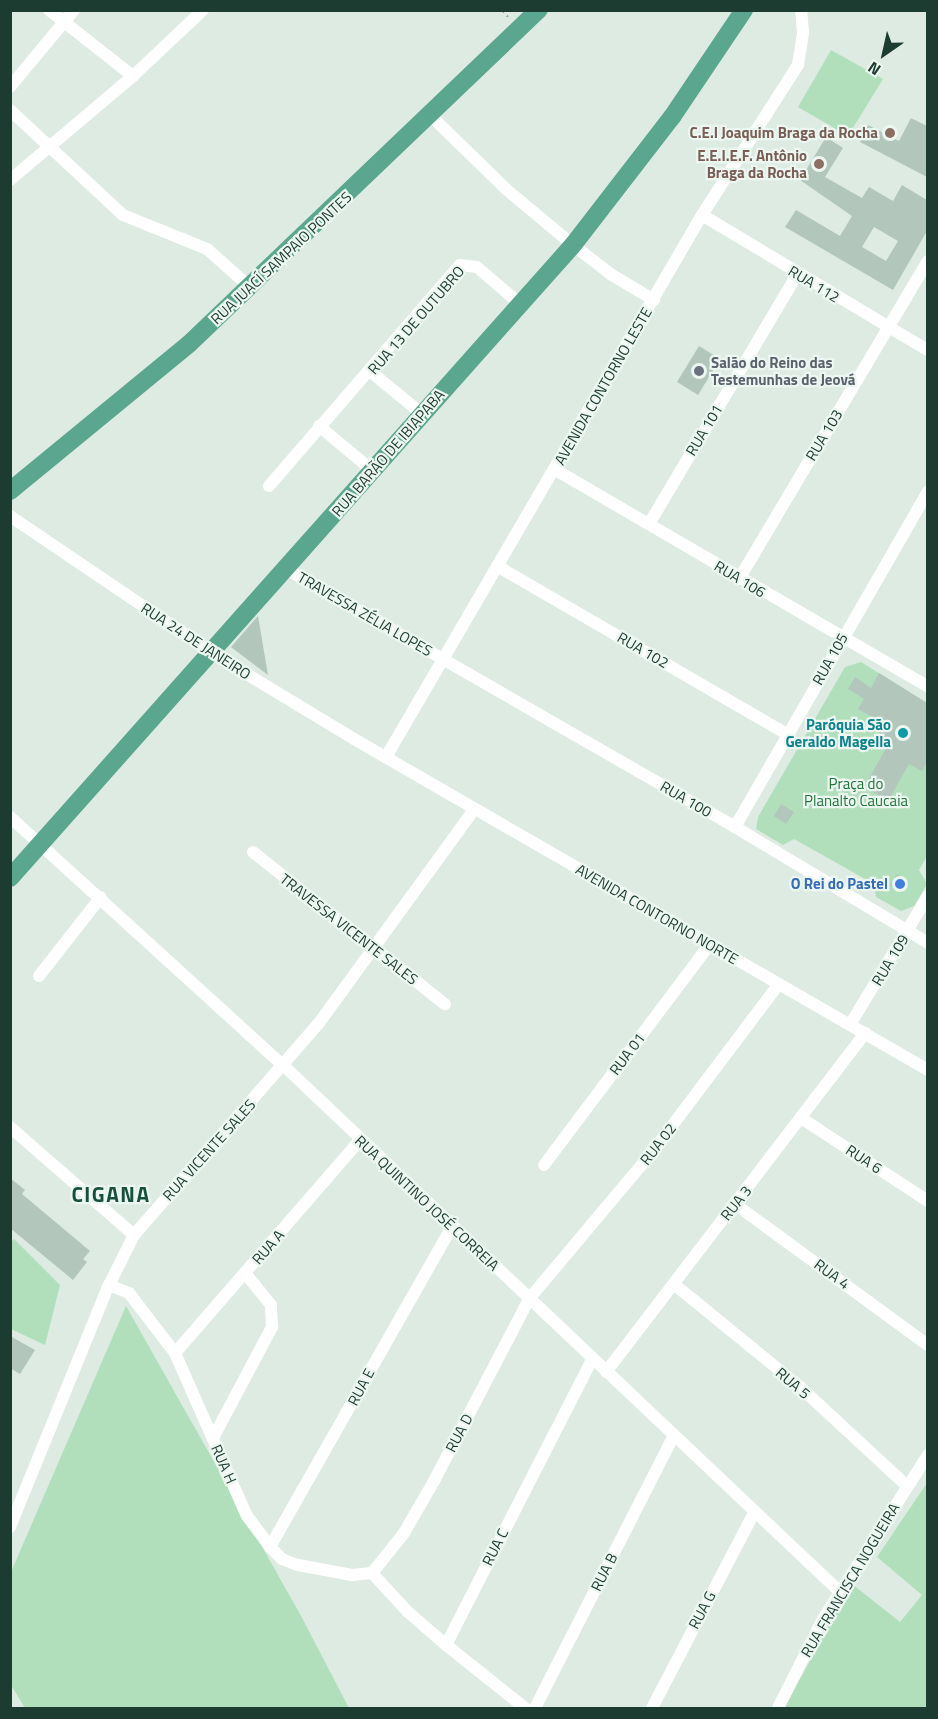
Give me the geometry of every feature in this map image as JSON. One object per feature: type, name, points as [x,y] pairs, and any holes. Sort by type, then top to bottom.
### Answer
[{"type":"main road","name":"RUA JUACÍ SAMPAIO PONTES","points":[[10,491],[189,344],[431,116],[539,10]]},
{"type":"main road","name":"RUA BARÃO DE IBIAPABA","points":[[10,878],[373,471],[421,413],[573,245],[672,117],[744,10]]},
{"type":"street","points":[[49,10],[133,76]]},
{"type":"street","points":[[10,87],[74,10]]},
{"type":"street","points":[[10,180],[133,76],[203,10]]},
{"type":"street","name":"AVENIDA CONTORNO LESTE","points":[[386,757],[702,215],[798,65],[803,32],[801,10]]},
{"type":"street","points":[[10,110],[123,215],[207,249],[250,287]]},
{"type":"street","points":[[431,116],[506,189],[573,245],[612,275],[654,300]]},
{"type":"street","name":"RUA 112","points":[[702,215],[797,275],[927,350]]},
{"type":"street","name":"RUA 103","points":[[739,579],[927,261]]},
{"type":"street","name":"RUA 13 DE OUTUBRO","points":[[269,486],[319,426],[371,372],[465,263],[477,267],[520,303]]},
{"type":"street","name":"RUA 101","points":[[649,524],[797,275]]},
{"type":"street","points":[[371,372],[421,413]]},
{"type":"street","points":[[319,426],[373,471]]},
{"type":"street","name":"RUA 106","points":[[555,468],[840,639],[927,687]]},
{"type":"street","name":"RUA 105","points":[[735,827],[840,639],[927,492]]},
{"type":"street","name":"RUA 24 DE JANEIRO","points":[[10,516],[212,653],[386,757]]},
{"type":"street","name":"RUA 102","points":[[498,566],[788,735]]},
{"type":"street","name":"TRAVESSA ZÉLIA LOPES","points":[[286,569],[443,660]]},
{"type":"street","name":"RUA 100","points":[[443,660],[735,827],[927,943]]},
{"type":"street","name":"AVENIDA CONTORNO NORTE","points":[[386,757],[474,810],[851,1023],[927,1070]]},
{"type":"street","name":"RUA VICENTE SALES","points":[[10,1527],[109,1285],[134,1235],[284,1066],[474,810]]},
{"type":"street","name":"RUA QUINTINO JOSÉ CORREIA","points":[[10,817],[284,1066],[673,1437],[840,1592]]},
{"type":"street","name":"TRAVESSA VICENTE SALES","points":[[253,852],[445,1004]]},
{"type":"street","name":"RUA 109","points":[[851,1023],[927,896]]},
{"type":"street","points":[[39,976],[100,897]]},
{"type":"street","name":"RUA 01","points":[[544,1165],[710,944]]},
{"type":"street","name":"RUA 02","points":[[529,1299],[650,1155],[779,984]]},
{"type":"street","name":"RUA 3","points":[[606,1372],[675,1285],[865,1033]]},
{"type":"street","name":"RUA 6","points":[[801,1118],[927,1201]]},
{"type":"street","points":[[10,1127],[134,1235]]},
{"type":"street","name":"RUA A","points":[[175,1353],[360,1140]]},
{"type":"street","name":"RUA 4","points":[[735,1204],[927,1345]]},
{"type":"street","name":"RUA E","points":[[270,1546],[320,1466],[452,1227]]},
{"type":"street","points":[[213,1438],[272,1327],[271,1305],[245,1273]]},
{"type":"street","name":"RUA H","points":[[109,1285],[129,1293],[175,1353],[247,1516],[282,1559],[298,1565],[352,1575],[377,1568]]},
{"type":"street","name":"RUA 5","points":[[675,1285],[799,1386],[907,1486]]},
{"type":"street","name":"RUA D","points":[[377,1568],[434,1481],[529,1299]]},
{"type":"street","name":"RUA C","points":[[446,1645],[592,1360]]},
{"type":"street","name":"RUA B","points":[[535,1708],[673,1437]]},
{"type":"street","name":"RUA FRANCISCA NOGUEIRA","points":[[778,1708],[840,1592],[927,1455]]},
{"type":"street","name":"RUA G","points":[[652,1708],[754,1513]]},
{"type":"street","points":[[377,1568],[408,1612],[525,1708]]},
{"type":"green space","points":[[831,50],[883,79],[848,136],[798,107]]},
{"type":"green space","name":"Praça do Planalto Caucaia","points":[[861,662],[927,703],[927,856],[919,870],[927,884],[914,906],[901,911],[876,897],[874,884],[794,839],[783,845],[756,829],[758,817],[845,667]]},
{"type":"green space","points":[[14,1239],[60,1285],[45,1345],[11,1329],[10,1243]]},
{"type":"green space","points":[[126,1306],[300,1614],[349,1708],[25,1708],[11,1685],[11,1572]]},
{"type":"green space","points":[[927,1483],[927,1708],[784,1708],[852,1584],[900,1622],[922,1595],[877,1557]]},
{"type":"building","points":[[911,118],[927,126],[927,177],[860,142],[868,125],[899,141]]},
{"type":"building","points":[[826,137],[843,148],[825,177],[862,198],[869,187],[893,201],[902,185],[927,200],[927,231],[893,290],[785,227],[796,210],[840,236],[852,216],[800,180]],"holes":[[[874,227],[898,241],[886,261],[862,247]]]},
{"type":"building","name":"Salão do Reino das Testemunhas de Jeová","points":[[699,346],[720,359],[698,395],[677,382]]},
{"type":"building","points":[[258,616],[268,675],[231,647]]},
{"type":"building","name":"Paróquia São Geraldo Magella","points":[[879,673],[927,703],[927,762],[922,771],[909,764],[888,801],[864,787],[885,750],[873,742],[885,724],[858,709],[864,699],[848,689],[855,677],[871,688]]},
{"type":"building","points":[[781,804],[794,812],[786,824],[774,816]]},
{"type":"building","name":"O Rei do Pastel","points":[[897,874],[909,882],[902,893],[890,885]]},
{"type":"building","points":[[10,1178],[25,1190],[22,1194],[90,1251],[83,1259],[87,1262],[73,1280],[10,1228]]},
{"type":"building","points":[[10,1336],[35,1350],[20,1374],[10,1368]]},
{"type":"place","name":"C.E.I Joaquim Braga da Rocha","points":[[890,133]]},
{"type":"place","name":"E.E.I.E.F. Antônio Braga da Rocha","points":[[819,164]]},
{"type":"place","name":"Salão do Reino das Testemunhas de Jeová","points":[[699,371]]},
{"type":"place","name":"Paróquia São Geraldo Magella","points":[[903,733]]},
{"type":"place","name":"O Rei do Pastel","points":[[900,884]]},
{"type":"district","name":"CIGANA","points":[[111,1194]]}]
